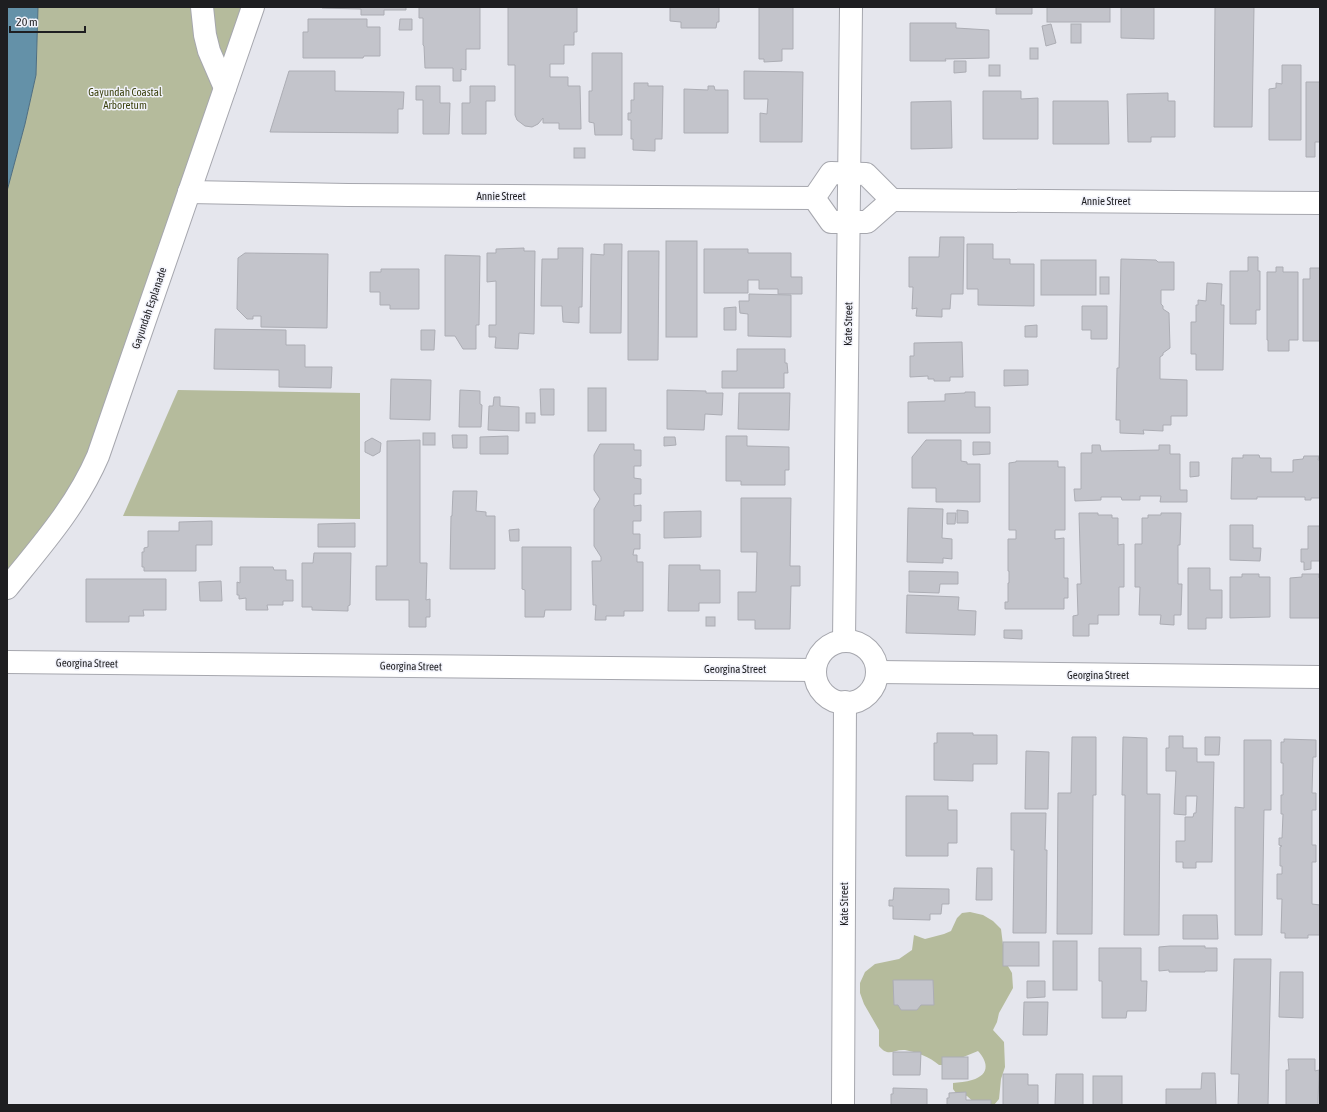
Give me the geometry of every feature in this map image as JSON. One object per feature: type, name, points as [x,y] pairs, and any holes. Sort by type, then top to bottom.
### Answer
[{"type":"street","points":[[202,7],[208,50],[225,88]]},
{"type":"street","name":"Gayundah Esplanade","points":[[7,588],[59,524],[89,477],[98,456],[252,7]]},
{"type":"street","name":"Kate Street","points":[[844,641],[851,7]]},
{"type":"street","points":[[831,173],[850,173],[866,174],[892,200],[867,222],[831,222],[814,198],[831,173]]},
{"type":"street","name":"Annie Street","points":[[189,192],[814,198]]},
{"type":"street","name":"Annie Street","points":[[892,200],[1320,203]]},
{"type":"street","points":[[835,642],[854,642],[863,646],[870,653],[875,662],[875,682],[863,697],[854,701],[835,701],[827,696],[820,688],[816,680],[815,670],[821,653],[827,647],[835,642]]},
{"type":"street","name":"Georgina Street","points":[[7,662],[815,670]]},
{"type":"street","name":"Georgina Street","points":[[876,672],[1320,677]]},
{"type":"street","name":"Kate Street","points":[[843,1105],[845,702]]},
{"type":"green space","name":"Gayundah Coastal Arboretum","points":[[38,7],[253,7],[98,456],[7,588],[7,191],[25,124],[36,75]]},
{"type":"green space","points":[[178,390],[360,393],[360,519],[123,516]]},
{"type":"green space","points":[[970,912],[983,915],[993,921],[1001,929],[1005,961],[1012,973],[1013,988],[999,1013],[993,1030],[1004,1042],[1005,1067],[1001,1079],[999,1099],[994,1105],[977,1105],[967,1096],[956,1093],[953,1089],[953,1083],[965,1082],[978,1078],[984,1072],[986,1068],[984,1060],[978,1051],[944,1065],[939,1065],[927,1057],[905,1050],[886,1052],[879,1046],[879,1030],[864,1004],[860,993],[860,983],[865,972],[875,964],[899,959],[912,950],[914,935],[925,939],[944,934],[951,931],[957,918],[962,913]]},
{"type":"water","points":[[7,7],[38,7],[36,75],[25,124],[7,191]]},
{"type":"building","points":[[322,7],[406,7],[406,10],[384,10],[384,15],[361,15],[361,9]]},
{"type":"building","points":[[419,7],[480,7],[480,49],[466,49],[466,70],[461,69],[461,81],[453,81],[453,68],[425,68],[423,18],[419,18]]},
{"type":"building","points":[[508,7],[577,7],[577,32],[574,32],[574,45],[564,45],[564,64],[550,64],[550,77],[568,77],[568,86],[580,86],[581,129],[559,129],[559,123],[543,123],[543,118],[538,124],[532,127],[525,126],[517,120],[515,115],[515,65],[508,65]]},
{"type":"building","points":[[670,7],[719,7],[719,22],[717,22],[716,28],[681,28],[681,22],[670,21]]},
{"type":"building","points":[[759,7],[793,7],[793,49],[782,49],[782,61],[764,62],[764,59],[759,59]]},
{"type":"building","points":[[996,7],[1032,7],[1032,14],[996,14]]},
{"type":"building","points":[[1047,7],[1110,7],[1110,22],[1047,22]]},
{"type":"building","points":[[1121,7],[1154,7],[1154,39],[1121,38]]},
{"type":"building","points":[[1215,7],[1254,7],[1252,127],[1214,127]]},
{"type":"building","points":[[308,19],[367,19],[367,27],[380,27],[380,56],[364,56],[363,58],[303,58],[303,32],[308,32]]},
{"type":"building","points":[[400,19],[412,19],[412,30],[399,30]]},
{"type":"building","points":[[910,23],[956,23],[956,28],[989,30],[989,58],[945,59],[946,61],[910,61]]},
{"type":"building","points":[[1051,24],[1056,43],[1046,46],[1042,26]]},
{"type":"building","points":[[1071,24],[1081,24],[1081,43],[1071,43]]},
{"type":"building","points":[[1030,48],[1038,48],[1038,59],[1030,59]]},
{"type":"building","points":[[592,53],[622,53],[622,135],[595,135],[594,123],[589,122],[589,91],[592,91]]},
{"type":"building","points":[[954,61],[966,61],[966,72],[954,73]]},
{"type":"building","points":[[989,65],[1000,65],[1000,76],[989,76]]},
{"type":"building","points":[[1282,65],[1301,65],[1301,140],[1269,140],[1269,89],[1276,88],[1276,83],[1282,84]]},
{"type":"building","points":[[289,71],[335,71],[335,91],[404,92],[403,109],[398,109],[398,133],[270,132]]},
{"type":"building","points":[[744,71],[803,72],[802,142],[760,142],[760,113],[767,114],[768,99],[744,99]]},
{"type":"building","points":[[1306,82],[1320,82],[1320,142],[1315,142],[1315,157],[1306,157]]},
{"type":"building","points":[[634,83],[648,83],[648,86],[663,86],[662,139],[655,139],[655,151],[633,150],[633,139],[631,139],[631,120],[628,120],[628,113],[631,113],[631,100],[634,100]]},
{"type":"building","points":[[416,86],[440,86],[440,103],[450,103],[449,134],[423,134],[423,100],[416,100]]},
{"type":"building","points":[[470,86],[495,86],[495,101],[486,101],[486,134],[462,134],[462,103],[470,103]]},
{"type":"building","points":[[708,86],[714,86],[715,90],[728,90],[728,133],[684,133],[684,89],[708,90]]},
{"type":"building","points":[[983,91],[1021,91],[1021,99],[1038,98],[1038,139],[983,139]]},
{"type":"building","points":[[1168,93],[1168,101],[1175,101],[1175,137],[1151,137],[1151,142],[1128,142],[1127,94]]},
{"type":"building","points":[[951,101],[952,148],[911,149],[911,102]]},
{"type":"building","points":[[1053,101],[1108,101],[1109,144],[1053,144]]},
{"type":"building","points":[[574,148],[585,148],[585,158],[574,158]]},
{"type":"building","points":[[940,237],[964,237],[963,294],[951,294],[950,309],[942,309],[942,317],[916,316],[917,308],[912,309],[913,287],[909,287],[909,257],[939,257]]},
{"type":"building","points":[[666,241],[697,241],[697,337],[666,337]]},
{"type":"building","points":[[604,244],[622,244],[621,333],[590,333],[591,254],[604,255]]},
{"type":"building","points":[[967,244],[993,244],[993,259],[1010,259],[1010,264],[1034,264],[1034,306],[978,305],[978,289],[967,289]]},
{"type":"building","points":[[524,248],[524,251],[535,251],[534,334],[519,333],[518,349],[495,348],[496,337],[489,337],[489,325],[496,325],[496,281],[487,282],[487,253],[496,253],[496,249]]},
{"type":"building","points":[[558,248],[583,248],[582,307],[579,307],[579,323],[563,322],[562,306],[541,306],[542,259],[558,259]]},
{"type":"building","points":[[704,249],[748,249],[748,253],[791,253],[791,277],[802,277],[802,294],[778,294],[778,289],[759,289],[759,280],[748,280],[748,293],[704,293]]},
{"type":"building","points":[[628,251],[659,251],[658,360],[628,360]]},
{"type":"building","points":[[245,253],[328,254],[327,328],[261,327],[261,316],[253,316],[253,319],[247,319],[237,309],[238,258]]},
{"type":"building","points":[[445,255],[480,256],[479,325],[476,325],[476,349],[463,349],[455,336],[445,336]]},
{"type":"building","points":[[1248,257],[1258,257],[1258,271],[1260,271],[1260,310],[1256,310],[1256,324],[1230,324],[1230,271],[1248,271]]},
{"type":"building","points":[[1121,259],[1174,262],[1174,290],[1161,290],[1161,304],[1163,309],[1169,313],[1170,348],[1160,357],[1160,379],[1187,380],[1187,416],[1171,416],[1171,425],[1163,425],[1163,431],[1143,430],[1144,434],[1120,433],[1120,420],[1116,420],[1117,368],[1119,368]]},
{"type":"building","points":[[1041,260],[1096,260],[1096,295],[1041,295]]},
{"type":"building","points":[[1276,267],[1283,267],[1283,272],[1298,272],[1298,340],[1289,340],[1289,351],[1268,351],[1267,272],[1276,272]]},
{"type":"building","points":[[1310,268],[1320,268],[1320,341],[1303,341],[1303,279],[1310,279]]},
{"type":"building","points":[[381,269],[419,269],[419,309],[390,309],[390,305],[380,305],[380,292],[370,292],[370,272],[381,272]]},
{"type":"building","points":[[1100,277],[1109,277],[1109,294],[1100,294]]},
{"type":"building","points":[[1207,283],[1222,284],[1221,305],[1224,305],[1223,370],[1196,370],[1196,354],[1191,354],[1191,322],[1196,322],[1196,305],[1198,305],[1198,300],[1206,301]]},
{"type":"building","points":[[749,294],[791,295],[791,337],[748,336],[748,314],[740,313],[739,301],[749,301]]},
{"type":"building","points":[[1082,306],[1107,306],[1107,339],[1091,339],[1091,330],[1082,330]]},
{"type":"building","points":[[736,307],[736,330],[724,330],[724,308]]},
{"type":"building","points":[[1037,325],[1037,337],[1025,337],[1025,326]]},
{"type":"building","points":[[215,329],[286,330],[286,345],[305,345],[305,367],[332,367],[331,388],[279,387],[279,370],[214,369]]},
{"type":"building","points":[[421,330],[435,330],[434,350],[421,350]]},
{"type":"building","points":[[962,342],[963,377],[950,377],[950,381],[934,381],[934,379],[928,379],[928,376],[910,377],[910,356],[914,356],[914,343]]},
{"type":"building","points":[[737,349],[785,349],[785,363],[787,363],[788,373],[784,373],[784,388],[722,388],[722,371],[737,371]]},
{"type":"building","points":[[1004,370],[1028,370],[1028,385],[1004,386]]},
{"type":"building","points":[[391,379],[431,380],[430,420],[390,419]]},
{"type":"building","points":[[588,388],[606,388],[606,431],[588,431]]},
{"type":"building","points":[[540,389],[554,389],[554,415],[541,415]]},
{"type":"building","points":[[460,390],[480,391],[480,404],[482,405],[481,427],[459,427]]},
{"type":"building","points":[[667,390],[723,393],[722,415],[705,414],[704,430],[667,429]]},
{"type":"building","points":[[975,392],[975,407],[990,407],[990,433],[908,433],[908,402],[945,401],[945,394]]},
{"type":"building","points":[[739,393],[790,393],[789,430],[738,429]]},
{"type":"building","points":[[494,397],[500,397],[500,406],[519,407],[519,431],[488,430],[489,406],[493,406]]},
{"type":"building","points":[[526,413],[535,413],[535,423],[526,423]]},
{"type":"building","points":[[423,433],[435,433],[435,445],[423,445]]},
{"type":"building","points":[[452,435],[467,435],[467,448],[453,448]]},
{"type":"building","points":[[508,436],[508,454],[480,454],[480,437]]},
{"type":"building","points":[[726,436],[747,436],[747,446],[789,447],[789,470],[785,470],[785,485],[741,485],[741,481],[726,481]]},
{"type":"building","points":[[664,437],[675,437],[676,445],[664,446]]},
{"type":"building","points":[[372,438],[381,443],[380,452],[373,456],[365,452],[365,442]]},
{"type":"building","points":[[420,440],[420,563],[427,563],[426,600],[430,599],[430,617],[426,617],[426,627],[409,627],[409,600],[376,600],[376,566],[387,566],[387,441]]},
{"type":"building","points":[[926,440],[961,440],[961,461],[967,462],[967,464],[980,464],[980,502],[936,502],[936,488],[912,488],[912,457]]},
{"type":"building","points":[[973,442],[990,442],[990,454],[973,455]]},
{"type":"building","points":[[600,444],[634,444],[634,450],[641,450],[641,466],[634,466],[634,478],[641,479],[641,494],[634,494],[634,506],[641,505],[641,521],[633,521],[633,534],[640,534],[640,549],[634,549],[633,555],[637,555],[637,562],[643,562],[643,611],[624,611],[624,616],[606,616],[606,620],[595,620],[596,605],[593,605],[592,561],[601,561],[601,557],[594,546],[594,509],[600,499],[594,490],[594,455]]},
{"type":"building","points":[[1092,445],[1100,445],[1101,451],[1159,450],[1159,445],[1170,445],[1170,454],[1180,454],[1180,490],[1187,490],[1187,502],[1160,502],[1161,496],[1140,496],[1140,500],[1122,500],[1121,497],[1101,497],[1101,500],[1075,501],[1074,489],[1081,489],[1081,453],[1092,453]]},
{"type":"building","points":[[1243,455],[1259,455],[1260,458],[1271,458],[1271,472],[1293,472],[1293,460],[1303,459],[1304,456],[1319,456],[1320,498],[1311,498],[1311,500],[1305,500],[1305,497],[1257,497],[1257,499],[1231,499],[1232,458],[1243,458]]},
{"type":"building","points":[[1016,461],[1058,461],[1058,467],[1065,467],[1065,530],[1055,530],[1055,539],[1064,538],[1064,578],[1068,578],[1068,598],[1064,598],[1064,609],[1005,609],[1005,602],[1008,602],[1009,583],[1008,539],[1016,539],[1016,530],[1009,530],[1009,463]]},
{"type":"building","points":[[1190,462],[1199,462],[1199,476],[1190,477]]},
{"type":"building","points":[[453,491],[477,491],[476,511],[486,512],[486,516],[495,516],[495,569],[450,569]]},
{"type":"building","points":[[741,498],[791,498],[790,566],[800,566],[800,586],[791,586],[790,629],[755,629],[755,620],[738,620],[738,592],[756,592],[757,552],[741,552]]},
{"type":"building","points":[[908,508],[943,509],[942,538],[952,539],[952,559],[943,558],[943,563],[907,562]]},
{"type":"building","points":[[957,510],[968,511],[968,523],[957,523]]},
{"type":"building","points":[[701,511],[701,537],[664,538],[664,512]]},
{"type":"building","points":[[947,513],[956,513],[955,524],[947,524]]},
{"type":"building","points":[[1079,513],[1098,513],[1098,515],[1112,515],[1112,518],[1118,518],[1118,545],[1124,544],[1124,587],[1119,587],[1119,615],[1098,615],[1098,624],[1089,624],[1089,636],[1073,636],[1073,616],[1078,615],[1077,584],[1081,584]]},
{"type":"building","points":[[1161,513],[1181,513],[1180,545],[1178,545],[1178,584],[1182,584],[1181,615],[1174,615],[1174,625],[1160,624],[1161,615],[1139,615],[1140,587],[1135,587],[1135,544],[1142,544],[1142,518],[1148,518],[1148,515],[1161,515]]},
{"type":"building","points":[[212,521],[212,545],[196,545],[196,571],[144,571],[144,567],[142,567],[142,552],[144,552],[144,548],[148,547],[148,531],[179,531],[179,522]]},
{"type":"building","points":[[355,523],[355,547],[318,547],[318,524]]},
{"type":"building","points":[[1230,525],[1253,525],[1253,548],[1261,548],[1260,561],[1230,560]]},
{"type":"building","points":[[1308,526],[1320,526],[1320,561],[1311,561],[1311,569],[1304,570],[1304,562],[1301,562],[1301,549],[1308,549]]},
{"type":"building","points":[[519,529],[519,541],[510,541],[509,530]]},
{"type":"building","points":[[522,547],[571,547],[571,610],[545,610],[544,617],[525,617],[525,590],[522,589]]},
{"type":"building","points":[[314,553],[351,553],[350,605],[348,606],[348,611],[312,610],[312,607],[302,607],[302,563],[313,563]]},
{"type":"building","points":[[669,565],[700,565],[700,570],[720,570],[720,603],[699,603],[699,611],[668,611]]},
{"type":"building","points":[[240,567],[273,567],[274,570],[286,570],[286,580],[293,580],[293,601],[283,601],[283,605],[267,605],[268,610],[246,610],[246,598],[239,599],[239,595],[237,595],[237,582],[240,583]]},
{"type":"building","points":[[1188,568],[1210,568],[1210,590],[1222,590],[1222,618],[1206,618],[1206,629],[1188,629]]},
{"type":"building","points":[[909,571],[958,572],[958,584],[940,584],[939,593],[909,592]]},
{"type":"building","points":[[1242,574],[1259,574],[1259,577],[1270,577],[1270,617],[1230,618],[1230,577],[1242,577]]},
{"type":"building","points":[[1302,574],[1319,574],[1320,618],[1290,618],[1290,578],[1302,577]]},
{"type":"building","points":[[86,579],[166,579],[166,610],[143,610],[144,616],[129,616],[129,622],[86,622]]},
{"type":"building","points":[[221,581],[222,601],[200,601],[199,582]]},
{"type":"building","points":[[907,595],[959,597],[958,610],[976,611],[975,635],[906,633]]},
{"type":"building","points":[[706,617],[715,617],[715,626],[706,626]]},
{"type":"building","points":[[1004,630],[1022,630],[1022,639],[1004,638]]},
{"type":"building","points":[[937,733],[997,735],[997,764],[973,764],[973,781],[934,780],[934,743],[937,743]]},
{"type":"building","points":[[1169,736],[1183,736],[1183,748],[1197,748],[1197,762],[1214,762],[1212,862],[1196,862],[1196,868],[1183,868],[1183,862],[1176,862],[1176,841],[1185,841],[1185,817],[1193,817],[1194,813],[1196,813],[1197,796],[1186,796],[1186,815],[1174,814],[1176,771],[1166,771],[1166,748],[1169,748]]},
{"type":"building","points":[[1072,737],[1096,737],[1096,795],[1093,795],[1092,934],[1057,934],[1058,793],[1071,793]]},
{"type":"building","points":[[1123,737],[1147,738],[1147,794],[1160,794],[1159,935],[1124,935],[1125,795],[1122,795]]},
{"type":"building","points":[[1205,737],[1220,737],[1219,755],[1205,755]]},
{"type":"building","points":[[1284,739],[1316,740],[1316,757],[1313,757],[1312,793],[1316,793],[1316,810],[1312,810],[1312,845],[1316,845],[1316,862],[1312,862],[1312,904],[1320,905],[1320,935],[1308,935],[1308,938],[1285,938],[1285,933],[1281,933],[1282,899],[1277,899],[1277,874],[1282,874],[1282,866],[1280,866],[1280,847],[1282,846],[1279,845],[1279,838],[1282,838],[1283,814],[1281,814],[1281,795],[1283,795],[1283,763],[1281,763],[1281,742],[1284,742]]},
{"type":"building","points":[[1244,740],[1271,740],[1271,810],[1264,810],[1262,935],[1235,935],[1235,807],[1244,808]]},
{"type":"building","points":[[1026,751],[1049,752],[1048,809],[1025,809]]},
{"type":"building","points":[[906,796],[948,796],[948,810],[957,810],[957,843],[948,843],[948,856],[906,856]]},
{"type":"building","points":[[1011,813],[1046,813],[1046,933],[1013,933],[1014,850],[1011,850]]},
{"type":"building","points":[[977,868],[992,868],[992,900],[976,900]]},
{"type":"building","points":[[894,888],[949,889],[949,904],[942,904],[941,914],[930,914],[930,920],[893,919],[893,906],[889,906],[889,900],[893,900]]},
{"type":"building","points":[[1183,915],[1217,915],[1218,939],[1183,939]]},
{"type":"building","points":[[1053,941],[1077,941],[1077,990],[1053,990]]},
{"type":"building","points":[[1003,942],[1039,942],[1039,966],[1003,966]]},
{"type":"building","points":[[1205,946],[1205,948],[1217,948],[1217,971],[1159,971],[1159,947]]},
{"type":"building","points":[[1099,948],[1141,948],[1141,981],[1147,981],[1146,1011],[1127,1011],[1126,1018],[1102,1018],[1102,981],[1099,981]]},
{"type":"building","points":[[1234,959],[1271,959],[1268,1105],[1238,1105],[1239,1074],[1231,1074]]},
{"type":"building","points":[[1280,972],[1303,972],[1303,1018],[1279,1017]]},
{"type":"building","points":[[893,980],[933,980],[934,1005],[921,1005],[917,1010],[901,1010],[898,1005],[894,1005]]},
{"type":"building","points":[[1027,981],[1045,981],[1045,997],[1027,998]]},
{"type":"building","points":[[1024,1002],[1048,1002],[1047,1035],[1023,1035]]},
{"type":"building","points":[[893,1052],[921,1052],[920,1075],[893,1075]]},
{"type":"building","points":[[942,1057],[968,1057],[968,1079],[942,1079]]},
{"type":"building","points":[[1288,1059],[1315,1059],[1315,1071],[1319,1070],[1318,1105],[1286,1105],[1286,1070],[1289,1070]]},
{"type":"building","points":[[1202,1073],[1215,1073],[1216,1105],[1166,1105],[1166,1089],[1201,1089]]},
{"type":"building","points":[[1003,1074],[1028,1074],[1028,1085],[1038,1085],[1038,1105],[1003,1105]]},
{"type":"building","points":[[1056,1074],[1083,1074],[1083,1105],[1055,1105]]},
{"type":"building","points":[[1093,1076],[1122,1076],[1122,1105],[1093,1105]]},
{"type":"building","points":[[893,1088],[927,1089],[927,1105],[891,1105],[891,1094],[893,1094]]},
{"type":"building","points":[[966,1092],[966,1100],[991,1100],[991,1105],[947,1105],[949,1093]]}]
